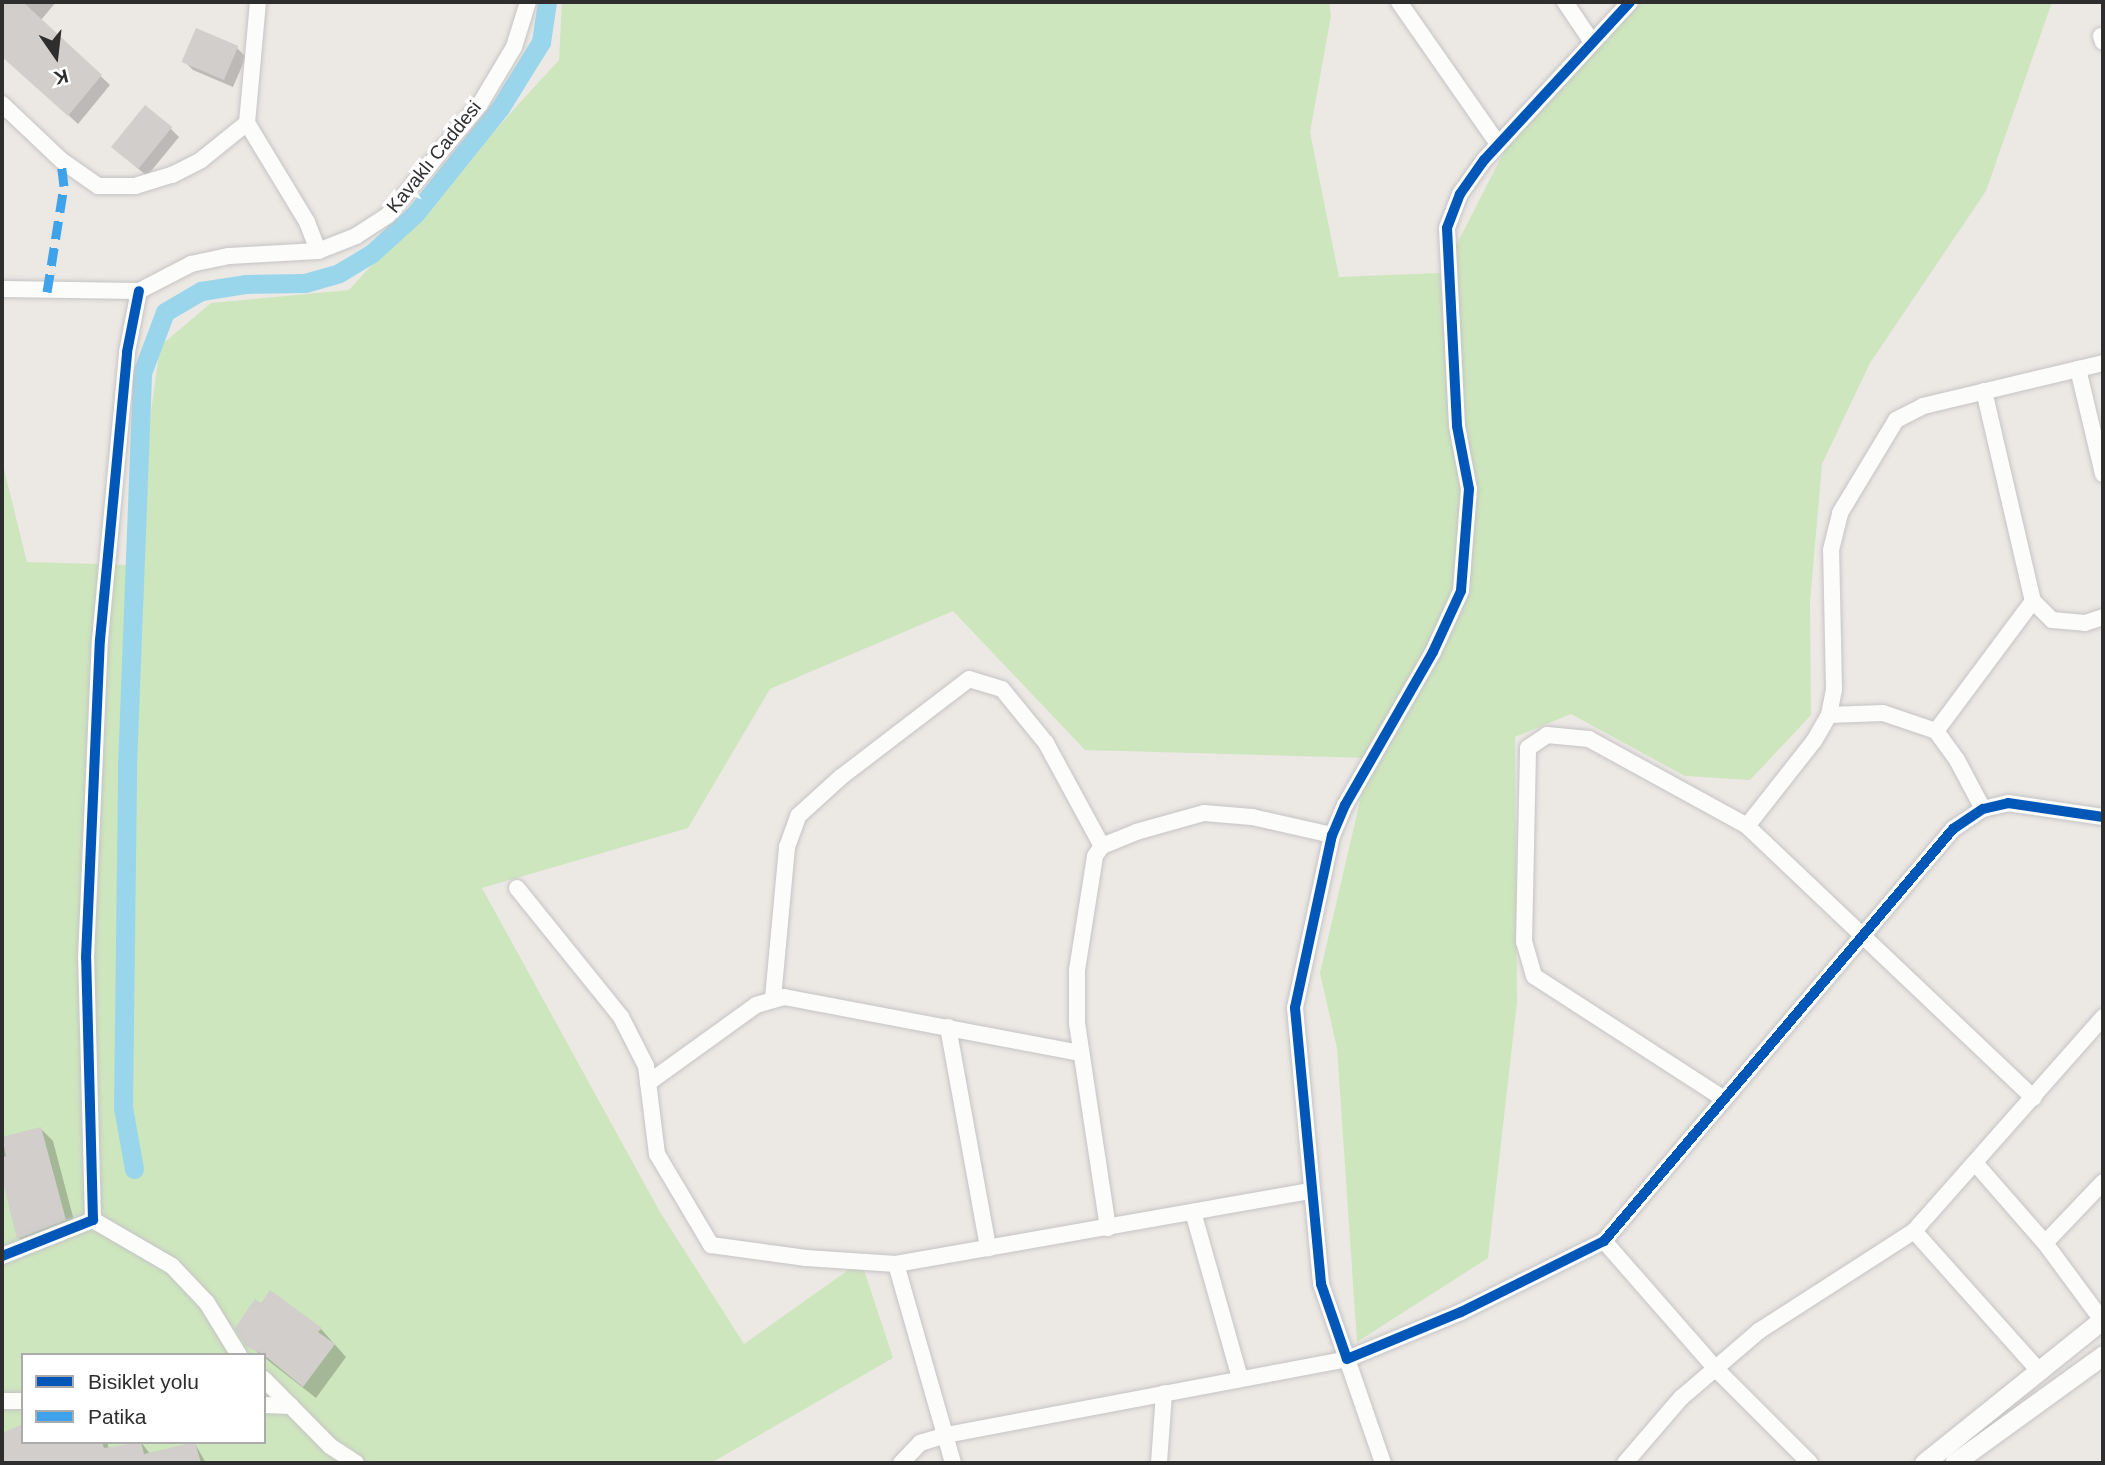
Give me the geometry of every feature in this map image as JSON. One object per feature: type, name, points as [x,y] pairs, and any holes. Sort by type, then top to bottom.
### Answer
[{"type":"street","points":[[258,2],[247,123],[307,222],[318,251]]},
{"type":"street","name":"Kavaklı Caddesi","points":[[2,289],[86,294],[139,291],[191,264],[229,256],[318,251],[356,236],[388,215],[480,103],[514,47],[528,2]]},
{"type":"street","points":[[1399,2],[1498,144]]},
{"type":"street","points":[[1565,2],[1592,42]]},
{"type":"street","points":[[1383,1463],[1321,1284],[1294,1008],[1332,835],[1345,805],[1433,652],[1461,591],[1469,489],[1457,426],[1447,228],[1460,194],[1498,144],[1630,2]]},
{"type":"street","points":[[2,104],[61,160],[98,186],[135,186],[172,174],[201,160],[247,123]]},
{"type":"street","points":[[93,1220],[86,958],[100,640],[127,352],[139,291]]},
{"type":"street","points":[[1747,826],[1814,741],[1829,715],[1834,690],[1831,550],[1840,513],[1896,419],[1923,406],[2103,363]]},
{"type":"street","points":[[2078,369],[2103,474]]},
{"type":"street","points":[[1984,391],[2033,601],[2052,620],[2085,623],[2103,617]]},
{"type":"street","points":[[1936,731],[2033,601]]},
{"type":"street","points":[[773,998],[787,847],[798,816],[841,777],[970,679],[1002,689],[1046,743],[1102,846]]},
{"type":"street","points":[[1829,715],[1883,713],[1936,731],[1983,808]]},
{"type":"street","points":[[1724,1099],[1534,976],[1524,942],[1528,748],[1547,735],[1589,739],[1747,826],[2034,1098]]},
{"type":"street","points":[[901,1463],[920,1443],[946,1435],[1347,1359],[1461,1312],[1604,1241],[1953,829],[1983,808],[2008,803],[2103,817]]},
{"type":"street","points":[[1108,1228],[1082,1053],[1077,970],[1095,856],[1102,846],[1204,813],[1252,817],[1332,835]]},
{"type":"street","points":[[517,888],[621,1017],[646,1066],[657,1154],[711,1245],[806,1258],[896,1264],[1311,1191]]},
{"type":"street","points":[[648,1083],[756,1004],[773,998],[794,998],[1082,1053]]},
{"type":"street","points":[[1625,1463],[1681,1398],[1759,1331],[1914,1231],[1976,1164],[2103,1017]]},
{"type":"street","points":[[947,1027],[988,1248]]},
{"type":"street","points":[[1928,1461],[2102,1320],[2045,1243],[1976,1164]]},
{"type":"street","points":[[2045,1243],[2103,1182]]},
{"type":"street","points":[[1194,1212],[1240,1378]]},
{"type":"street","points":[[2,1255],[93,1220]]},
{"type":"street","points":[[93,1220],[172,1266],[207,1303],[238,1353]]},
{"type":"street","points":[[1914,1231],[2039,1371]]},
{"type":"street","points":[[1604,1241],[1715,1368],[1810,1463]]},
{"type":"street","points":[[896,1264],[953,1463]]},
{"type":"street","points":[[1954,1463],[1976,1455],[2103,1355]]},
{"type":"street","points":[[266,1381],[330,1446],[356,1463]]},
{"type":"street","points":[[1159,1463],[1164,1393]]},
{"type":"street","points":[[2,1401],[21,1401]]},
{"type":"street","points":[[266,1405],[291,1406]]},
{"type":"green space","points":[[562,2],[1329,2],[1331,16],[1310,132],[1339,277],[1442,273],[1512,136],[1642,2],[2052,2],[1986,191],[1870,363],[1822,464],[1810,602],[1811,715],[1750,780],[1685,776],[1571,714],[1515,737],[1517,1002],[1488,1258],[1357,1342],[1337,1048],[1320,973],[1370,758],[1085,750],[953,611],[770,689],[688,828],[482,888],[660,1212],[744,1344],[861,1261],[893,1358],[711,1463],[2,1463],[2,461],[27,562],[130,565],[160,346],[211,303],[349,290],[559,60]]},
{"type":"building","points":[[2,2],[23,2],[102,75],[68,116],[2,57]]},
{"type":"building","points":[[196,28],[238,46],[224,80],[182,62]]},
{"type":"building","points":[[145,105],[172,127],[138,169],[111,147]]},
{"type":"building","points":[[41,1127],[66,1220],[17,1239],[2,1178],[2,1158],[6,1156],[2,1137]]},
{"type":"building","points":[[270,1290],[322,1328],[318,1332],[335,1344],[303,1387],[266,1357],[266,1353],[246,1346],[235,1328],[255,1299],[261,1303]]},
{"type":"building","points":[[21,1425],[21,1444],[103,1444],[104,1448],[142,1444],[144,1454],[196,1444],[201,1463],[2,1463],[2,1433]]},
{"type":"waterway","points":[[134,1169],[123,1107],[127,766],[142,373],[165,312],[201,291],[246,284],[305,283],[339,273],[371,254],[415,214],[500,108],[541,42],[547,2]]},
{"type":"marked path","points":[[47,292],[64,186],[61,160]]},
{"type":"cycle path","points":[[1630,2],[1484,160],[1460,194],[1447,228],[1457,426],[1469,489],[1461,591],[1433,652],[1345,805],[1332,835],[1295,1008],[1321,1284],[1347,1359],[1461,1312],[1604,1241],[1953,829],[1983,809],[2008,803],[2103,817]]},
{"type":"cycle path","points":[[2,1256],[93,1220],[86,958],[100,640],[127,352],[139,291]]}]
